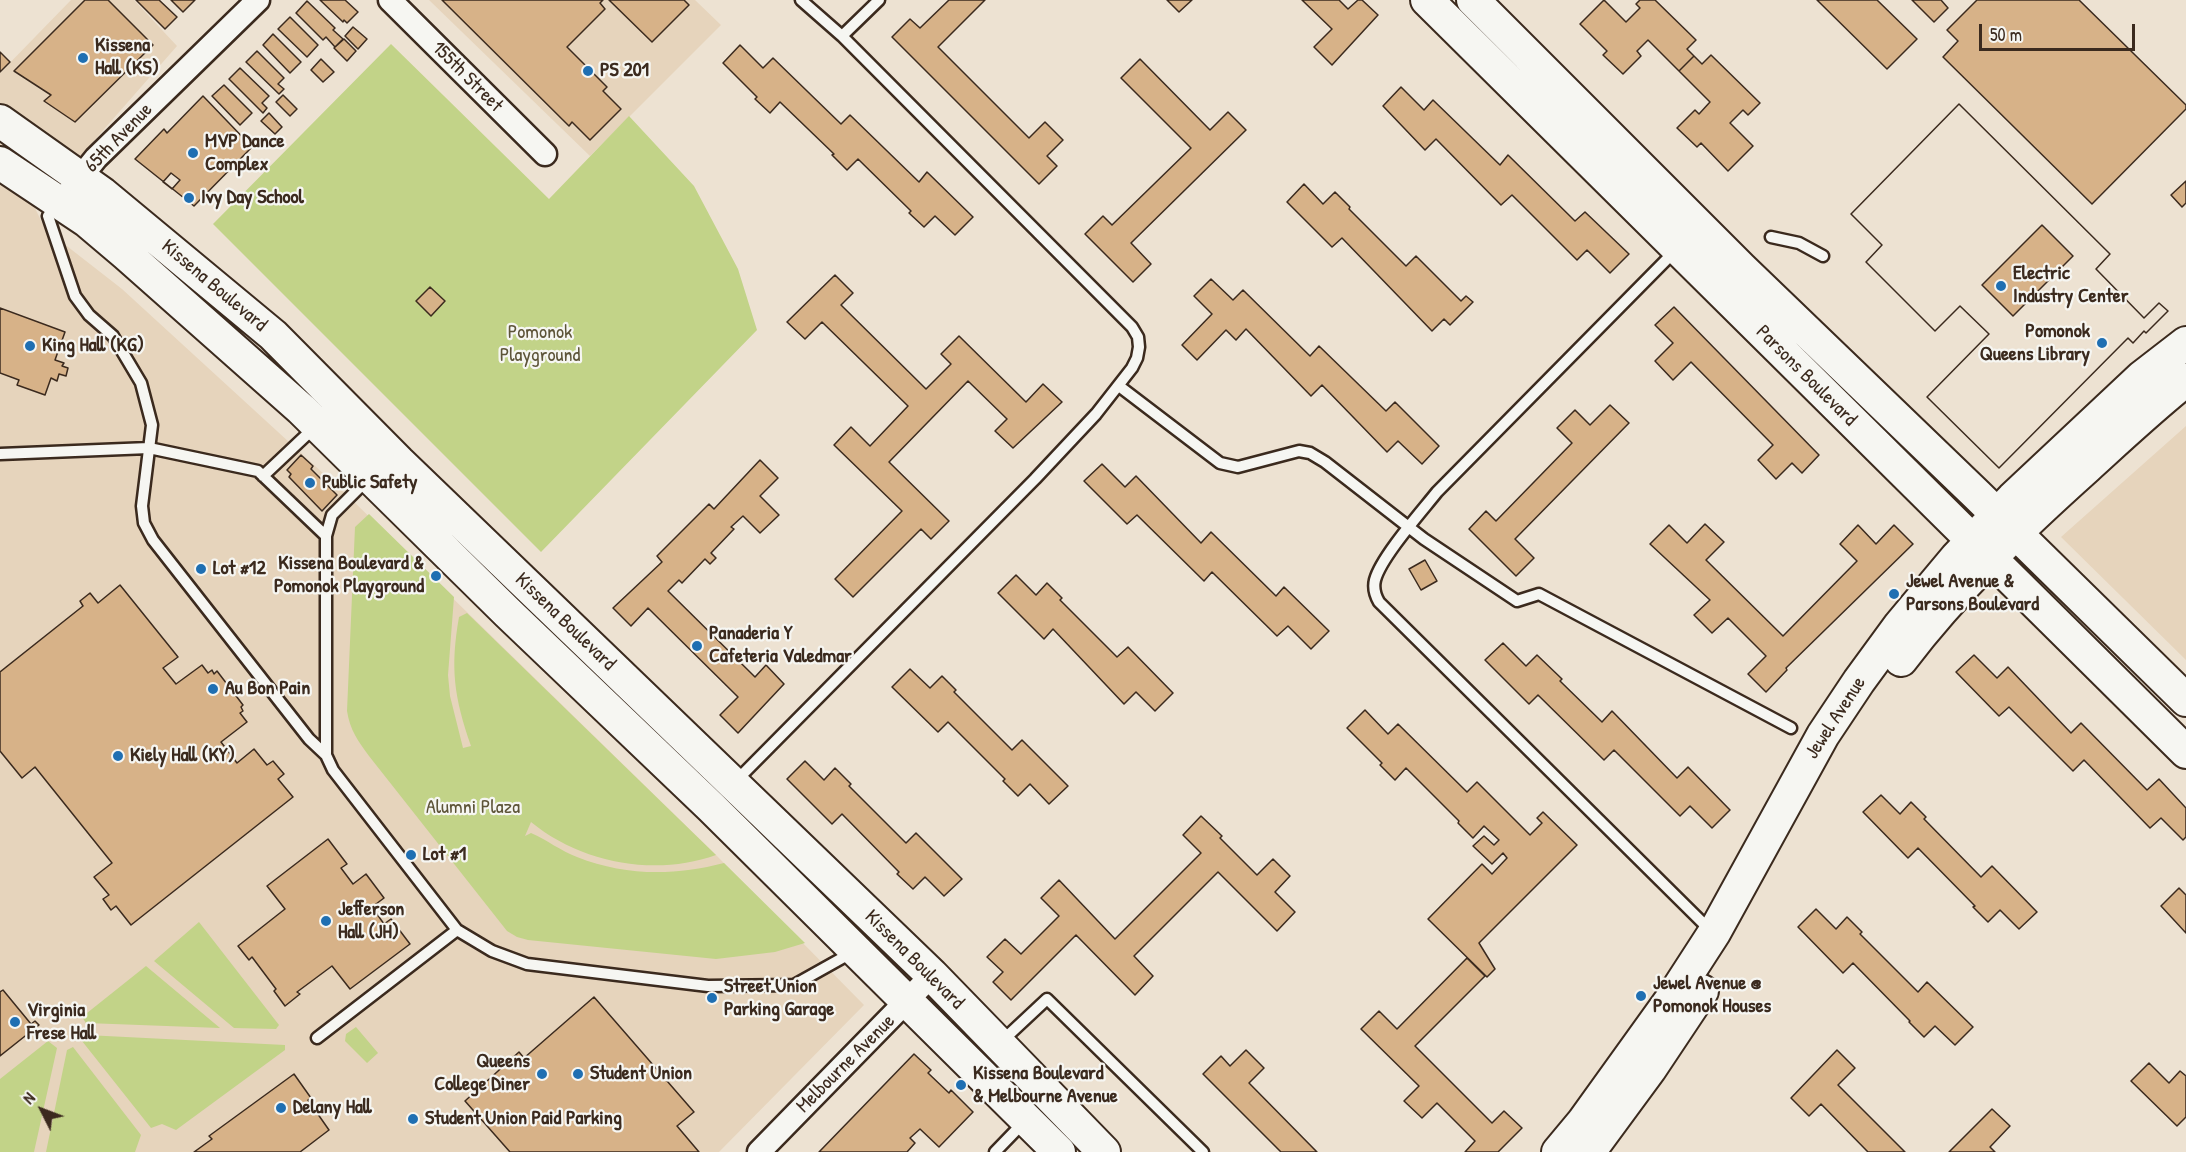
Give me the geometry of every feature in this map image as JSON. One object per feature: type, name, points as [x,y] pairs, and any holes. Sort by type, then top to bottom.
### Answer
[{"type":"street","name":"65th Avenue","points":[[54,209],[96,158],[258,0]]},
{"type":"street","name":"155th Street","points":[[390,0],[545,154]]},
{"type":"street","name":"Parsons Boulevard","points":[[1427,0],[2186,752]]},
{"type":"street","name":"Parsons Boulevard","points":[[1473,0],[1741,268],[2186,700]]},
{"type":"street","name":"Kissena Boulevard","points":[[0,121],[81,177],[273,335],[380,464],[722,795],[932,975],[1104,1152]]},
{"type":"street","name":"Kissena Boulevard","points":[[0,163],[54,209],[87,221],[251,364],[316,425],[380,464]]},
{"type":"street","name":"Jewel Avenue","points":[[1558,1152],[1670,1001],[1714,933],[1823,735],[1900,626],[1981,551],[2142,377],[2186,343]]},
{"type":"street","name":"Jewel Avenue","points":[[2006,524],[2186,380]]},
{"type":"street","name":"Jewel Avenue","points":[[1589,1152],[1650,1069],[1733,944],[1842,746],[1876,693],[1981,551]]},
{"type":"street","name":"Kissena Boulevard","points":[[722,795],[856,950],[1059,1152]]},
{"type":"street","name":"Melbourne Avenue","points":[[759,1152],[932,975]]},
{"type":"lane","points":[[722,795],[1035,479],[1096,414],[1119,386],[1137,358],[1139,347],[1138,337],[1132,327],[842,36],[801,0]]},
{"type":"lane","points":[[842,36],[879,0]]},
{"type":"lane","points":[[54,209],[75,296],[89,315],[113,336],[141,383],[152,425],[142,506],[144,523],[153,540],[309,739],[326,755],[333,770],[457,930],[492,951],[527,964],[708,986],[794,985],[856,950]]},
{"type":"lane","points":[[1771,237],[1799,243],[1822,256]]},
{"type":"lane","points":[[1677,248],[1437,492],[1409,528],[1376,578],[1376,596],[1379,602],[1714,933]]},
{"type":"lane","points":[[1119,386],[1220,463],[1238,467],[1286,453],[1299,451],[1310,453],[1325,462],[1409,528],[1517,602],[1539,594],[1791,728]]},
{"type":"lane","points":[[263,476],[316,425]]},
{"type":"lane","points":[[0,454],[149,448],[258,471],[326,536]]},
{"type":"lane","points":[[326,755],[326,536],[332,515],[380,464]]},
{"type":"lane","points":[[317,1038],[457,930]]},
{"type":"lane","points":[[999,1044],[1047,999],[1203,1152]]},
{"type":"lane","points":[[995,1152],[1026,1120]]},
{"type":"shaded area","points":[[71,0],[134,0],[177,46],[35,208],[45,229],[122,289],[349,497],[716,855],[864,1005],[719,1152],[0,1152],[0,73]]},
{"type":"shaded area","name":"PS 201","points":[[429,0],[695,0],[721,25],[590,156]]},
{"type":"shaded area","points":[[2186,426],[2186,660],[2061,537]]},
{"type":"green space","name":"Pomonok Playground","points":[[391,44],[549,199],[629,116],[694,186],[738,269],[757,330],[541,552],[213,224]]},
{"type":"green space","name":"Alumni Plaza","points":[[369,514],[454,597],[448,675],[450,696],[463,748],[471,746],[457,697],[454,667],[459,617],[467,613],[716,855],[693,862],[644,865],[619,862],[572,848],[531,822],[525,836],[531,833],[577,857],[631,871],[668,872],[724,863],[805,943],[775,952],[716,959],[528,940],[507,931],[369,756],[350,724],[347,711],[355,527]]},
{"type":"green space","points":[[199,922],[279,1025],[276,1029],[234,1028],[154,961]]},
{"type":"green space","points":[[146,966],[220,1028],[86,1023],[82,1017]]},
{"type":"green space","points":[[356,1027],[378,1053],[367,1063],[345,1041],[346,1034]]},
{"type":"green space","points":[[86,1035],[285,1045],[285,1050],[176,1130],[162,1124],[151,1128],[82,1041]]},
{"type":"green space","points":[[48,1041],[57,1048],[34,1152],[0,1152],[0,1079]]},
{"type":"green space","points":[[73,1047],[141,1135],[135,1152],[46,1152],[67,1050]]},
{"type":"building","name":"Kissena Hall (KS)","points":[[85,0],[108,0],[153,45],[75,122],[44,101],[51,95],[14,71]]},
{"type":"building","points":[[136,0],[159,0],[177,17],[165,29]]},
{"type":"building","points":[[171,0],[195,0],[183,12]]},
{"type":"building","points":[[320,0],[345,0],[358,12],[347,23],[344,20],[343,22]]},
{"type":"building","points":[[442,0],[603,0],[600,3],[605,9],[567,47],[607,87],[603,91],[621,109],[590,140],[572,122],[569,126]]},
{"type":"building","points":[[609,0],[684,0],[689,5],[652,42]]},
{"type":"building","points":[[949,0],[985,0],[938,47],[1029,138],[1045,122],[1063,140],[1047,156],[1057,166],[1039,184],[892,37],[910,19],[920,28]]},
{"type":"building","points":[[1167,0],[1192,0],[1179,12]]},
{"type":"building","points":[[1302,0],[1339,0],[1348,9],[1358,0],[1362,0],[1378,15],[1332,65],[1314,47],[1332,29]]},
{"type":"building","points":[[1604,0],[1626,22],[1640,8],[1636,4],[1640,0],[1655,0],[1696,40],[1687,49],[1694,56],[1679,71],[1648,40],[1637,51],[1641,56],[1623,74],[1603,55],[1607,51],[1580,24]]},
{"type":"building","points":[[1817,0],[1877,0],[1917,39],[1887,69]]},
{"type":"building","points":[[1912,0],[1941,0],[1948,8],[1934,22]]},
{"type":"building","points":[[1977,0],[2079,0],[2186,105],[2186,109],[2092,204],[1943,57],[1958,41],[1947,30]]},
{"type":"building","points":[[307,1],[343,39],[335,47],[326,37],[323,40],[296,13]]},
{"type":"building","points":[[290,17],[318,45],[307,57],[278,29]]},
{"type":"building","points":[[353,27],[367,39],[358,49],[345,36]]},
{"type":"building","points":[[273,34],[301,62],[290,73],[263,45]]},
{"type":"building","points":[[344,39],[356,51],[347,61],[334,48]]},
{"type":"building","points":[[740,45],[763,68],[773,58],[841,124],[850,115],[919,182],[927,172],[973,217],[955,235],[935,216],[924,227],[909,213],[911,211],[858,159],[847,170],[832,155],[834,154],[780,102],[770,113],[755,99],[757,97],[723,63]]},
{"type":"building","points":[[257,51],[284,78],[278,84],[284,89],[279,94],[246,62]]},
{"type":"building","points":[[0,52],[10,62],[0,72]]},
{"type":"building","points":[[1711,55],[1760,103],[1748,115],[1743,110],[1730,123],[1753,146],[1728,171],[1701,143],[1697,147],[1677,128],[1695,110],[1699,114],[1710,102],[1679,71],[1694,56],[1702,64]]},
{"type":"building","points":[[321,59],[334,72],[323,82],[311,70]]},
{"type":"building","points":[[1140,59],[1210,130],[1228,112],[1246,130],[1131,243],[1151,264],[1133,282],[1085,234],[1103,216],[1112,225],[1191,148],[1121,78]]},
{"type":"building","points":[[240,68],[269,96],[262,103],[267,108],[263,113],[229,79]]},
{"type":"building","points":[[224,85],[252,113],[240,125],[212,96]]},
{"type":"building","points":[[1401,87],[1424,110],[1433,100],[1500,165],[1508,155],[1575,221],[1585,212],[1629,254],[1610,273],[1587,250],[1577,260],[1512,195],[1501,205],[1436,139],[1425,150],[1383,106]]},
{"type":"building","points":[[283,95],[297,109],[290,116],[276,102]]},
{"type":"building","name":"MVP Dance Complex","points":[[203,96],[252,147],[194,206],[135,159],[164,129],[167,133]]},
{"type":"building","name":"Electric Industry Center","points":[[1959,104],[2110,254],[2096,269],[2144,318],[2159,303],[2168,311],[2133,343],[2128,338],[1999,468],[1927,397],[1989,334],[1960,306],[1935,331],[1866,262],[1882,245],[1851,214]],"holes":[[[2042,225],[2073,256],[2013,316],[1982,285]]]},
{"type":"building","name":"Electric Industry Center","points":[[1959,104],[2110,254],[2096,269],[2144,318],[2159,303],[2168,311],[2133,343],[2128,338],[1999,468],[1927,397],[1989,334],[1960,306],[1935,331],[1866,262],[1882,245],[1851,214]]},
{"type":"building","points":[[269,113],[282,127],[275,134],[261,121]]},
{"type":"building","name":"MVP Dance Complex","points":[[171,173],[180,180],[172,189],[163,182]]},
{"type":"building","points":[[2186,181],[2186,203],[2182,207],[2171,195]]},
{"type":"building","points":[[1304,184],[1323,204],[1335,192],[1406,266],[1416,256],[1461,301],[1466,296],[1473,302],[1450,325],[1444,319],[1432,331],[1342,238],[1332,247],[1287,202]]},
{"type":"building","points":[[835,275],[853,293],[841,305],[926,389],[951,364],[941,354],[959,336],[1026,402],[1043,384],[1062,402],[1013,448],[995,431],[1007,419],[968,381],[889,462],[949,521],[931,539],[921,529],[853,597],[835,579],[902,511],[834,445],[851,427],[870,446],[908,406],[822,322],[805,339],[787,322]]},
{"type":"building","points":[[1211,279],[1233,300],[1243,290],[1310,356],[1319,346],[1386,411],[1395,402],[1439,446],[1422,464],[1398,441],[1387,452],[1322,385],[1311,396],[1246,329],[1236,340],[1226,330],[1197,360],[1182,345],[1212,314],[1194,296]]},
{"type":"building","points":[[430,287],[445,301],[431,316],[416,301]]},
{"type":"building","points":[[1674,307],[1819,455],[1802,473],[1792,463],[1776,479],[1758,460],[1773,445],[1691,362],[1673,380],[1655,361],[1673,343],[1655,325]]},
{"type":"building","name":"King Hall (KG)","points":[[0,308],[65,332],[55,360],[64,363],[62,366],[68,368],[66,376],[59,374],[57,381],[51,378],[45,395],[17,385],[19,380],[0,373]]},
{"type":"building","points":[[1610,405],[1629,423],[1515,539],[1534,558],[1516,576],[1469,529],[1486,511],[1496,521],[1572,443],[1557,428],[1575,410],[1590,425]]},
{"type":"building","name":"Public Safety","points":[[301,455],[313,466],[311,469],[337,495],[322,511],[289,477],[291,474],[287,470]]},
{"type":"building","points":[[760,460],[778,478],[760,496],[779,515],[760,533],[743,516],[731,527],[734,529],[711,553],[716,558],[710,564],[705,559],[682,583],[679,580],[668,591],[755,677],[766,665],[784,684],[738,733],[720,715],[738,697],[648,608],[631,626],[613,608],[662,562],[657,556],[709,504],[714,509]]},
{"type":"building","points":[[1102,464],[1125,487],[1136,476],[1201,543],[1211,532],[1276,596],[1284,587],[1329,631],[1311,649],[1288,626],[1277,636],[1212,572],[1204,581],[1137,515],[1127,524],[1084,481]]},
{"type":"building","points":[[1705,524],[1724,542],[1706,560],[1783,636],[1857,561],[1840,544],[1858,525],[1876,544],[1894,525],[1913,544],[1786,668],[1787,670],[1766,692],[1748,674],[1766,656],[1728,618],[1712,633],[1694,615],[1710,600],[1650,544],[1669,525],[1687,543]]},
{"type":"building","points":[[1425,560],[1437,581],[1421,590],[1409,569]]},
{"type":"building","points":[[1016,575],[1036,595],[1047,583],[1062,598],[1060,600],[1117,657],[1128,647],[1173,693],[1155,711],[1136,692],[1124,704],[1053,629],[1044,639],[998,593]]},
{"type":"building","name":"Kiely Hall (KY)","points":[[120,585],[178,657],[163,668],[176,684],[202,665],[208,673],[212,670],[214,674],[217,671],[243,705],[241,707],[243,711],[240,713],[247,722],[221,742],[237,763],[254,749],[267,765],[273,761],[284,774],[278,779],[293,797],[131,925],[116,906],[111,910],[103,899],[109,895],[94,877],[112,863],[35,767],[22,778],[0,751],[0,672],[83,606],[80,601],[90,593],[98,603]]},
{"type":"building","points":[[1503,643],[1526,666],[1537,655],[1602,722],[1612,711],[1677,778],[1688,767],[1730,810],[1712,828],[1690,806],[1680,816],[1614,750],[1604,760],[1538,695],[1529,704],[1485,660]]},
{"type":"building","points":[[1974,655],[1997,678],[2008,667],[2071,733],[2081,723],[2147,790],[2159,779],[2186,808],[2186,837],[2183,840],[2161,818],[2150,828],[2084,760],[2073,771],[2009,707],[1999,716],[1956,672]]},
{"type":"building","points":[[910,669],[930,688],[942,676],[956,690],[954,692],[1012,750],[1022,740],[1068,786],[1049,804],[1030,784],[1018,796],[1003,781],[1005,779],[948,722],[938,732],[892,687]]},
{"type":"building","points":[[1365,710],[1388,734],[1398,724],[1467,792],[1477,782],[1530,835],[1542,823],[1537,818],[1543,812],[1577,845],[1479,943],[1495,969],[1487,977],[1428,919],[1482,864],[1492,874],[1507,858],[1503,853],[1492,864],[1473,846],[1484,836],[1494,845],[1499,840],[1484,826],[1473,838],[1406,768],[1395,780],[1380,765],[1382,763],[1347,728]]},
{"type":"building","points":[[805,761],[824,780],[835,768],[851,784],[849,786],[906,843],[916,833],[962,879],[944,896],[925,877],[913,889],[842,814],[832,824],[787,779]]},
{"type":"building","points":[[1881,795],[1900,814],[1911,802],[1926,817],[1924,819],[1981,877],[1992,866],[2037,912],[2019,929],[2000,910],[1988,922],[1918,848],[1908,858],[1863,812]]},
{"type":"building","points":[[1201,816],[1257,875],[1273,859],[1290,876],[1275,892],[1295,912],[1277,931],[1218,872],[1134,956],[1153,976],[1135,995],[1076,935],[1011,1000],[993,982],[1003,972],[987,957],[1005,939],[1021,954],[1059,916],[1041,898],[1059,880],[1115,939],[1201,853],[1183,835]]},
{"type":"building","name":"Jefferson Hall (JH)","points":[[328,839],[347,864],[341,868],[353,884],[366,874],[384,898],[372,907],[384,924],[391,919],[410,944],[350,989],[332,966],[297,992],[300,994],[285,1006],[274,991],[276,989],[252,957],[249,960],[238,946],[285,909],[267,886]]},
{"type":"building","points":[[2179,888],[2186,895],[2186,933],[2161,906]]},
{"type":"building","points":[[1816,909],[1836,929],[1847,917],[1862,932],[1860,934],[1918,992],[1927,982],[1973,1027],[1955,1045],[1935,1026],[1924,1037],[1853,963],[1843,973],[1798,927]]},
{"type":"building","points":[[1467,958],[1485,976],[1415,1046],[1492,1123],[1504,1111],[1522,1128],[1498,1152],[1465,1152],[1475,1141],[1437,1103],[1422,1118],[1404,1101],[1419,1086],[1361,1029],[1379,1011],[1397,1029]]},
{"type":"building","name":"Virginia Frese Hall","points":[[3,990],[31,1024],[35,1021],[39,1025],[0,1056],[0,992]]},
{"type":"building","name":"Student Union","points":[[594,997],[694,1112],[677,1126],[699,1152],[510,1152],[465,1101],[519,1052],[524,1058]]},
{"type":"building","points":[[1246,1050],[1264,1068],[1249,1083],[1317,1152],[1281,1152],[1203,1074],[1221,1056],[1230,1066]]},
{"type":"building","points":[[1837,1050],[1855,1068],[1838,1085],[1905,1152],[1868,1152],[1821,1104],[1809,1116],[1791,1098]]},
{"type":"building","points":[[914,1054],[931,1070],[928,1073],[949,1093],[951,1090],[973,1112],[939,1147],[920,1129],[910,1138],[915,1143],[907,1152],[819,1152]]},
{"type":"building","points":[[2149,1063],[2169,1083],[2180,1071],[2186,1076],[2186,1117],[2177,1126],[2131,1081]]},
{"type":"building","name":"Delany Hall","points":[[294,1074],[311,1098],[308,1100],[329,1130],[300,1152],[194,1152],[212,1139],[209,1136]]},
{"type":"building","points":[[1992,1109],[2010,1126],[1990,1147],[1995,1152],[1949,1152]]},
{"type":"place","name":"Kissena Hall (KS)","points":[[83,58]]},
{"type":"place","name":"PS 201","points":[[588,71]]},
{"type":"place","name":"MVP Dance Complex","points":[[193,153]]},
{"type":"place","name":"Ivy Day School","points":[[189,198]]},
{"type":"place","name":"Electric Industry Center","points":[[2001,286]]},
{"type":"place","name":"Pomonok Queens Library","points":[[2102,343]]},
{"type":"place","name":"King Hall (KG)","points":[[30,346]]},
{"type":"place","name":"Public Safety","points":[[310,483]]},
{"type":"place","name":"Lot #12","points":[[201,569]]},
{"type":"place","name":"Kissena Boulevard & Pomonok Playground","points":[[436,576]]},
{"type":"place","name":"Jewel Avenue & Parsons Boulevard","points":[[1894,594]]},
{"type":"place","name":"Panaderia Y Cafeteria Valedmar","points":[[697,646]]},
{"type":"place","name":"Au Bon Pain","points":[[213,689]]},
{"type":"place","name":"Kiely Hall (KY)","points":[[118,756]]},
{"type":"place","name":"Lot #1","points":[[411,855]]},
{"type":"place","name":"Jefferson Hall (JH)","points":[[326,921]]},
{"type":"place","name":"Jewel Avenue @ Pomonok Houses","points":[[1641,996]]},
{"type":"place","name":"Street Union Parking Garage","points":[[712,998]]},
{"type":"place","name":"Virginia Frese Hall","points":[[15,1022]]},
{"type":"place","name":"Queens College Diner","points":[[542,1074]]},
{"type":"place","name":"Student Union","points":[[578,1074]]},
{"type":"place","name":"Kissena Boulevard & Melbourne Avenue","points":[[961,1085]]},
{"type":"place","name":"Delany Hall","points":[[281,1108]]},
{"type":"place","name":"Student Union Paid Parking","points":[[413,1119]]}]
